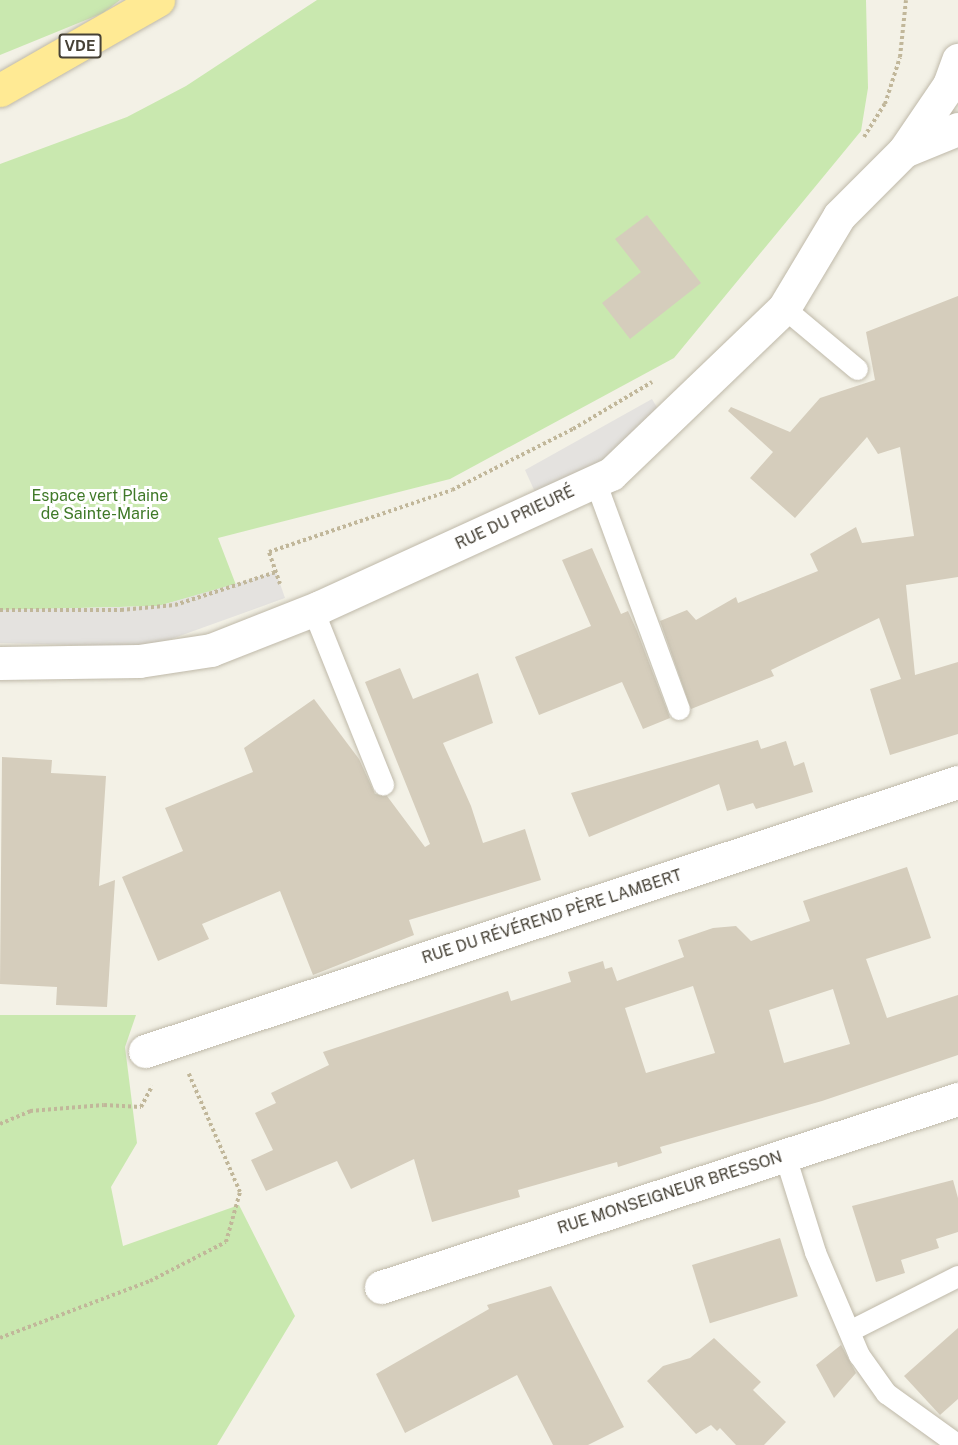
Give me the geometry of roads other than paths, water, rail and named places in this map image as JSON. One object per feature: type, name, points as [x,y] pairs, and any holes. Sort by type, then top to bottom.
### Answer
[{"type":"main road","name":"VDE","points":[[0,90],[158,0]]},
{"type":"street","name":"RUE DU PRIEURÉ","points":[[0,663],[139,661],[210,650],[303,614],[611,474],[784,308],[839,216],[904,151],[949,85],[958,60]]},
{"type":"street","name":"RUE DU PRIEURÉ","points":[[904,151],[958,129]]},
{"type":"street","name":"RUE DU RÉVÉREND PÈRE LAMBERT","points":[[160,1047],[958,782]]},
{"type":"street","name":"RUE MONSEIGNEUR BRESSON","points":[[381,1287],[958,1100]]},
{"type":"lane","points":[[784,308],[857,369]]},
{"type":"lane","points":[[595,481],[679,709]]},
{"type":"lane","points":[[303,614],[383,784]]},
{"type":"lane","points":[[785,1156],[815,1252],[849,1332],[886,1393],[958,1444]]},
{"type":"lane","points":[[849,1332],[958,1276]]},
{"type":"park label","name":"Espace vert Plaine de Sainte-Marie","points":[[100,505]]}]
